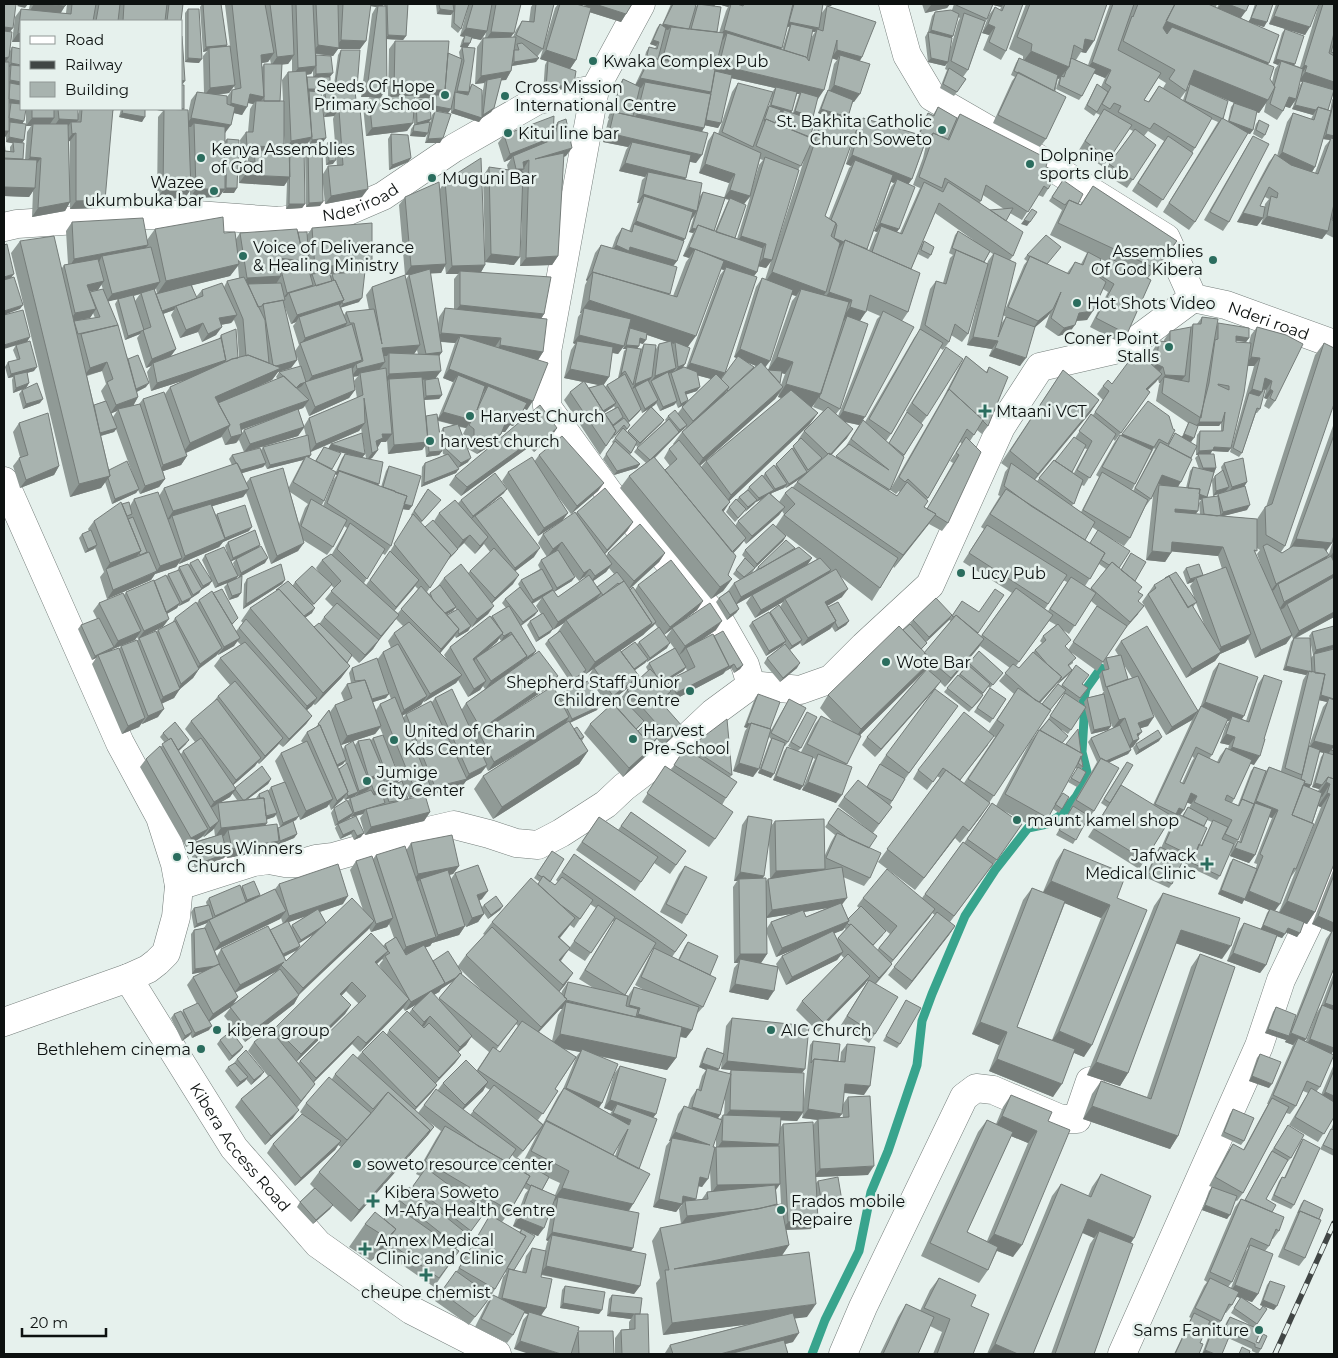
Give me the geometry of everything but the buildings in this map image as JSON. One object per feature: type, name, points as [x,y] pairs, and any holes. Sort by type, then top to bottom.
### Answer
[{"type":"street","points":[[641,4],[595,89],[547,352],[547,407],[609,493],[721,623],[745,665],[751,685]]},
{"type":"street","points":[[179,886],[254,862],[269,860],[285,863],[302,863],[334,857],[454,825],[516,843],[538,845],[561,833],[606,804],[624,787],[678,746],[713,713],[751,685],[800,690],[831,679],[930,585],[1001,427],[1040,367],[1127,347],[1193,298],[1166,238],[1034,156],[932,97],[907,55],[893,4]]},
{"type":"street","name":"Nderiroad","points":[[4,227],[17,224],[123,215],[197,215],[278,221],[346,212],[366,205],[383,196],[454,148],[538,100],[595,89]]},
{"type":"street","name":"Nderi road","points":[[1193,298],[1226,305],[1334,344]]},
{"type":"street","points":[[4,482],[120,744],[160,817],[176,864],[179,886],[176,917],[165,955],[148,970],[4,1022]]},
{"type":"street","points":[[1122,1354],[1259,1046],[1281,980],[1334,864]]},
{"type":"street","name":"Kibera Access Road","points":[[128,978],[234,1148],[318,1244],[412,1310],[497,1354]]},
{"type":"street","points":[[843,1354],[863,1307],[964,1097],[976,1088],[993,1090],[1061,1119],[1077,1119],[1090,1081]]},
{"type":"waterway","points":[[812,1354],[825,1320],[859,1251],[871,1192],[888,1151],[917,1065],[922,1021],[965,916],[995,870],[1028,828],[1047,824],[1061,815],[1076,797],[1088,776],[1082,752],[1083,702],[1086,689],[1101,668]]},
{"type":"railway","points":[[1275,1354],[1334,1223]]},
{"type":"place","name":"Kwaka Complex Pub","points":[[593,61]]},
{"type":"place","name":"Seeds Of Hope Primary School","points":[[445,95]]},
{"type":"place","name":"Cross Mission International Centre","points":[[505,96]]},
{"type":"place","name":"St. Bakhita Catholic Church Soweto","points":[[942,130]]},
{"type":"place","name":"Kitui line bar","points":[[508,133]]},
{"type":"place","name":"Kenya Assemblies of God","points":[[201,158]]},
{"type":"place","name":"Dolpnine sports club","points":[[1030,164]]},
{"type":"place","name":"Muguni Bar","points":[[432,178]]},
{"type":"place","name":"Wazee ukumbuka bar","points":[[214,191]]},
{"type":"place","name":"Voice of Deliverance & Healing Ministry","points":[[243,256]]},
{"type":"place","name":"Assemblies Of God Kibera","points":[[1213,260]]},
{"type":"place","name":"Hot Shots Video","points":[[1077,303]]},
{"type":"place","name":"Coner Point Stalls","points":[[1169,347]]},
{"type":"place","name":"Mtaani VCT","points":[[985,411]]},
{"type":"place","name":"Harvest Church","points":[[470,416]]},
{"type":"place","name":"harvest church","points":[[430,441]]},
{"type":"place","name":"Lucy Pub","points":[[961,573]]},
{"type":"place","name":"Wote Bar","points":[[886,662]]},
{"type":"place","name":"Shepherd Staff Junior Children Centre","points":[[690,691]]},
{"type":"place","name":"Harvest Pre-School","points":[[633,739]]},
{"type":"place","name":"United of Charin Kds Center","points":[[394,740]]},
{"type":"place","name":"Jumige City Center","points":[[367,781]]},
{"type":"place","name":"maunt kamel shop","points":[[1017,820]]},
{"type":"place","name":"Jesus Winners Church","points":[[177,857]]},
{"type":"place","name":"Jafwack Medical Clinic","points":[[1207,864]]},
{"type":"place","name":"kibera group","points":[[217,1030]]},
{"type":"place","name":"AIC Church","points":[[771,1030]]},
{"type":"place","name":"Bethlehem cinema","points":[[201,1049]]},
{"type":"place","name":"soweto resource center","points":[[357,1164]]},
{"type":"place","name":"Kibera Soweto M-Afya Health Centre","points":[[373,1201]]},
{"type":"place","name":"Frados mobile Repaire","points":[[781,1210]]},
{"type":"place","name":"Annex Medical Clinic and Clinic","points":[[365,1249]]},
{"type":"place","name":"cheupe chemist","points":[[426,1275]]},
{"type":"place","name":"Sams Faniture","points":[[1259,1330]]}]
